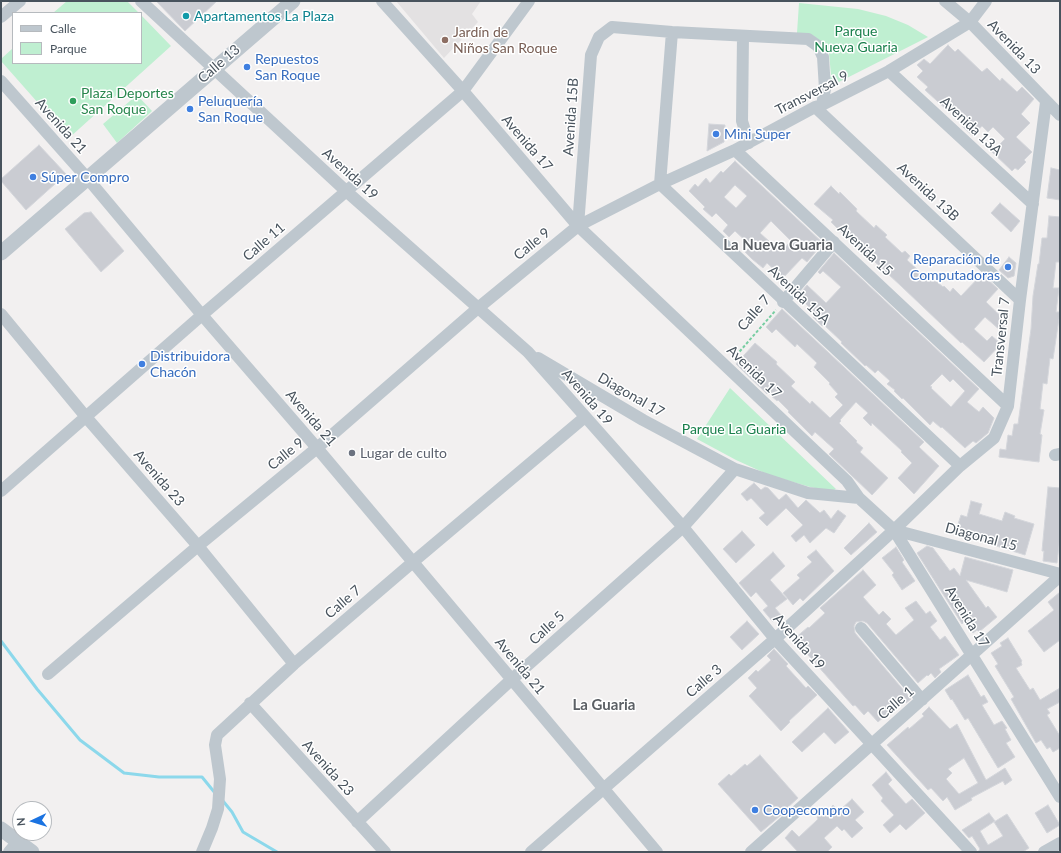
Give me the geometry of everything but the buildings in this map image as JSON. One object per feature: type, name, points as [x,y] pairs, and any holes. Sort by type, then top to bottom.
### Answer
[{"type":"street","points":[[1,17],[20,1]]},
{"type":"street","name":"Avenida 19","points":[[141,1],[346,191],[528,352],[683,527],[775,639],[971,852]]},
{"type":"street","name":"Calle 13","points":[[1,253],[293,1]]},
{"type":"street","name":"Avenida 17","points":[[382,1],[463,91],[578,226],[727,366],[846,481],[859,498],[894,530],[1060,797]]},
{"type":"street","name":"Calle 11","points":[[1,491],[202,315],[463,91],[529,1]]},
{"type":"street","name":"Avenida 13","points":[[945,1],[970,22],[1060,115]]},
{"type":"street","points":[[970,22],[986,1]]},
{"type":"street","name":"Transversal 9","points":[[578,226],[660,184],[735,150],[889,71],[970,22]]},
{"type":"street","name":"Avenida 15B","points":[[578,226],[591,55],[599,36],[612,27],[672,32]]},
{"type":"street","points":[[660,184],[672,32],[808,39],[818,46],[823,57],[825,89],[819,106]]},
{"type":"street","points":[[743,36],[742,121],[749,143]]},
{"type":"street","name":"Avenida 13A","points":[[889,71],[1033,204]]},
{"type":"street","name":"Avenida 21","points":[[1,81],[88,179],[202,315],[317,448],[657,852]]},
{"type":"street","name":"Transversal 7","points":[[894,530],[960,466],[994,438],[1008,406],[1020,300],[1046,102]]},
{"type":"street","name":"Avenida 13B","points":[[819,106],[1020,300]]},
{"type":"street","name":"Avenida 15","points":[[735,150],[1008,406]]},
{"type":"street","name":"Avenida 15A","points":[[660,184],[783,302],[960,466]]},
{"type":"street","name":"Calle 9","points":[[48,674],[198,546],[317,448],[478,308],[578,226]]},
{"type":"street","name":"Calle 7","points":[[783,302],[834,242]]},
{"type":"street","name":"Avenida 23","points":[[1,314],[86,417],[198,546],[294,664]]},
{"type":"street","name":"Diagonal 17","points":[[528,352],[643,420],[735,469],[808,493],[859,498]]},
{"type":"street","name":"Calle 7","points":[[202,852],[218,809],[220,794],[220,779],[215,745],[217,735],[294,664],[585,417]]},
{"type":"street","name":"Calle 5","points":[[357,822],[511,680],[683,527],[735,469]]},
{"type":"street","name":"Diagonal 15","points":[[894,530],[1060,575]]},
{"type":"street","name":"Calle 3","points":[[532,852],[603,788],[775,639],[894,530]]},
{"type":"street","name":"Calle 1","points":[[752,852],[973,655],[1060,575]]},
{"type":"street","points":[[861,628],[922,700]]},
{"type":"street","name":"Avenida 23","points":[[250,703],[385,852]]},
{"type":"street","points":[[1,829],[14,846],[32,852]]},
{"type":"street","points":[[1044,852],[1060,844]]},
{"type":"path","name":"Calle 7","points":[[727,366],[783,302]]},
{"type":"shaded area","name":"Jardín de Niños San Roque","points":[[396,1],[481,1],[472,14],[478,22],[444,58]]},
{"type":"green space","points":[[67,1],[127,1],[138,12],[54,12]]},
{"type":"green space","name":"Parque Nueva Guaria","points":[[799,3],[858,9],[886,16],[908,25],[928,37],[827,88],[831,75],[829,53],[824,44],[797,33]]},
{"type":"green space","name":"Plaza Deportes San Roque","points":[[142,16],[171,46],[69,138],[1,61],[1,59],[12,49],[12,64],[142,64]]},
{"type":"green space","points":[[137,95],[152,111],[117,143],[103,124]]},
{"type":"green space","name":"Parque La Guaria","points":[[730,388],[836,489],[831,491],[810,487],[769,475],[736,460],[697,439]]},
{"type":"waterway","points":[[1,641],[37,689],[80,740],[124,773],[159,777],[202,777],[215,793]]},
{"type":"waterway","points":[[223,801],[232,812],[243,832],[277,852]]},
{"type":"place","name":"Apartamentos La Plaza","points":[[186,16]]},
{"type":"place","name":"Jardín de Niños San Roque","points":[[445,40]]},
{"type":"place","name":"Repuestos San Roque","points":[[247,67]]},
{"type":"place","name":"Plaza Deportes San Roque","points":[[73,101]]},
{"type":"place","name":"Peluquería San Roque","points":[[190,109]]},
{"type":"place","name":"Mini Super","points":[[716,134]]},
{"type":"place","name":"Súper Compro","points":[[33,177]]},
{"type":"place","name":"Reparación de Computadoras","points":[[1008,267]]},
{"type":"place","name":"Distribuidora Chacón","points":[[142,364]]},
{"type":"place","name":"Lugar de culto","points":[[352,453]]},
{"type":"place","name":"Coopecompro","points":[[755,810]]},
{"type":"district","name":"La Nueva Guaria","points":[[778,245]]},
{"type":"district","name":"La Guaria","points":[[604,705]]}]
